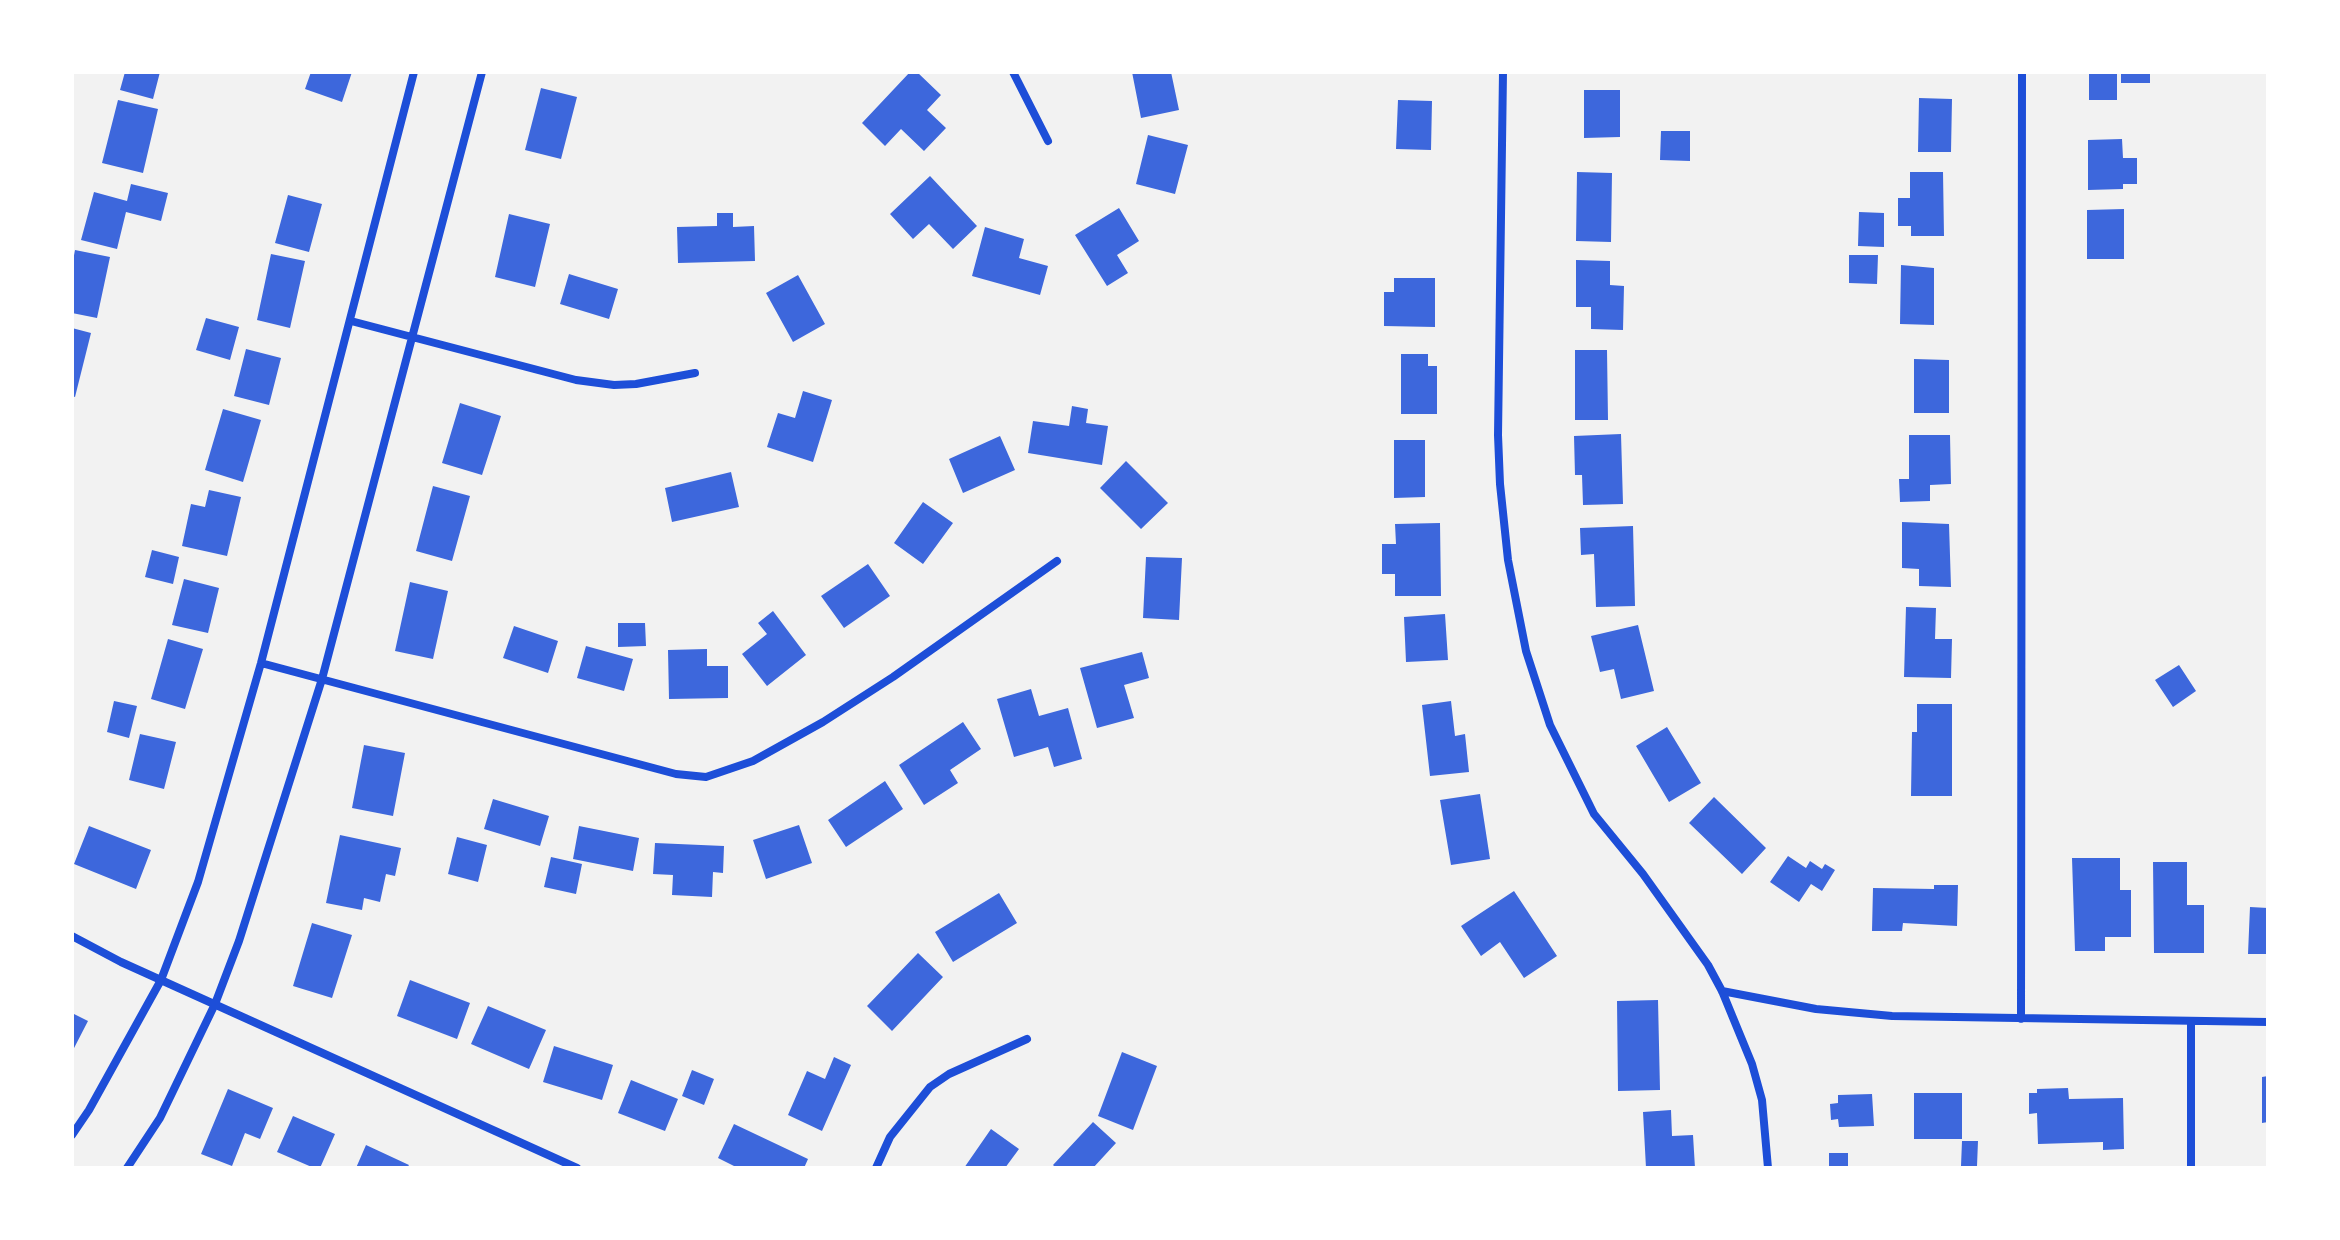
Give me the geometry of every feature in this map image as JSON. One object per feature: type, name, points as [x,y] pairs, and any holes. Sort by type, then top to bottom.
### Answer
[{"type":"street","points":[[72,1135],[161,980],[198,882],[261,663],[414,72]]},
{"type":"street","points":[[127,1168],[160,1118],[215,1004],[239,941],[322,679],[482,72]]},
{"type":"street","points":[[1013,72],[1048,141]]},
{"type":"street","points":[[1503,72],[1500,484],[1508,560],[1526,651],[1550,725],[1594,814],[1643,874],[1708,965],[1722,991],[1752,1064],[1762,1100],[1768,1168]]},
{"type":"street","points":[[2021,1019],[2022,72]]},
{"type":"street","points":[[351,321],[589,382],[636,384],[695,373]]},
{"type":"street","points":[[261,663],[676,774],[706,777],[753,761],[823,722],[893,677],[1057,561]]},
{"type":"street","points":[[72,936],[558,1164],[577,1168]]},
{"type":"street","points":[[1722,991],[1816,1009],[1892,1016],[2268,1022]]},
{"type":"street","points":[[2191,1022],[2191,1168]]},
{"type":"street","points":[[876,1168],[890,1137],[930,1087],[949,1074],[1027,1039]]},
{"type":"building","points":[[125,72],[160,72],[153,99],[120,90]]},
{"type":"building","points":[[311,72],[352,72],[342,102],[305,89]]},
{"type":"building","points":[[910,72],[917,72],[941,95],[927,110],[946,128],[924,151],[901,129],[885,146],[862,123]]},
{"type":"building","points":[[1132,72],[1171,72],[1179,110],[1141,118]]},
{"type":"building","points":[[2089,72],[2117,72],[2117,100],[2089,100]]},
{"type":"building","points":[[2121,72],[2150,72],[2150,83],[2121,83]]},
{"type":"building","points":[[541,88],[577,97],[561,159],[525,150]]},
{"type":"building","points":[[1584,90],[1620,90],[1620,137],[1584,138]]},
{"type":"building","points":[[1919,98],[1952,99],[1951,152],[1918,152]]},
{"type":"building","points":[[118,100],[158,109],[143,173],[102,163]]},
{"type":"building","points":[[1398,100],[1432,101],[1431,150],[1396,149]]},
{"type":"building","points":[[1661,131],[1690,131],[1690,161],[1660,160]]},
{"type":"building","points":[[1148,135],[1188,145],[1175,194],[1136,184]]},
{"type":"building","points":[[2122,139],[2123,158],[2137,158],[2137,184],[2123,184],[2123,189],[2088,190],[2088,140]]},
{"type":"building","points":[[1577,172],[1612,173],[1611,242],[1576,241]]},
{"type":"building","points":[[1910,172],[1943,172],[1944,236],[1911,236],[1911,226],[1898,226],[1898,198],[1910,198]]},
{"type":"building","points":[[930,176],[977,226],[953,249],[929,224],[913,239],[890,214]]},
{"type":"building","points":[[131,184],[168,193],[161,221],[126,212],[117,249],[81,240],[94,192],[127,201]]},
{"type":"building","points":[[288,195],[322,204],[309,252],[275,243]]},
{"type":"building","points":[[1119,208],[1139,241],[1117,255],[1128,273],[1107,286],[1075,235]]},
{"type":"building","points":[[2124,209],[2124,259],[2087,259],[2087,210]]},
{"type":"building","points":[[1859,212],[1884,213],[1884,247],[1858,246]]},
{"type":"building","points":[[717,213],[733,213],[733,227],[754,226],[755,261],[678,263],[677,227],[717,226]]},
{"type":"building","points":[[509,214],[550,224],[535,287],[495,277]]},
{"type":"building","points":[[985,227],[1024,239],[1019,258],[1048,266],[1040,295],[972,276]]},
{"type":"building","points":[[75,250],[110,257],[97,318],[72,313]]},
{"type":"building","points":[[271,254],[305,261],[290,328],[257,320]]},
{"type":"building","points":[[1849,255],[1878,255],[1877,284],[1849,283]]},
{"type":"building","points":[[1576,260],[1610,261],[1610,285],[1624,286],[1623,330],[1591,329],[1591,307],[1576,307]]},
{"type":"building","points":[[1901,265],[1934,268],[1934,325],[1900,324]]},
{"type":"building","points":[[569,274],[618,289],[609,319],[560,304]]},
{"type":"building","points":[[798,275],[825,324],[793,342],[766,293]]},
{"type":"building","points":[[1394,278],[1435,278],[1435,327],[1384,326],[1384,292],[1394,292]]},
{"type":"building","points":[[206,318],[239,327],[230,360],[196,350]]},
{"type":"building","points":[[72,328],[91,333],[75,397],[72,396]]},
{"type":"building","points":[[246,349],[281,358],[269,405],[234,396]]},
{"type":"building","points":[[1575,350],[1607,350],[1608,420],[1575,420]]},
{"type":"building","points":[[1401,354],[1428,354],[1428,366],[1437,366],[1437,414],[1401,414]]},
{"type":"building","points":[[1914,359],[1949,360],[1949,413],[1914,413]]},
{"type":"building","points":[[803,391],[832,400],[813,462],[767,447],[778,413],[795,418]]},
{"type":"building","points":[[460,403],[501,416],[482,475],[442,463]]},
{"type":"building","points":[[1072,406],[1088,409],[1086,423],[1108,426],[1102,465],[1028,453],[1033,421],[1069,426]]},
{"type":"building","points":[[223,409],[261,420],[243,482],[205,470]]},
{"type":"building","points":[[1621,434],[1623,504],[1583,505],[1582,475],[1575,475],[1574,436]]},
{"type":"building","points":[[1909,435],[1950,435],[1951,484],[1930,485],[1930,501],[1900,502],[1899,479],[1909,479]]},
{"type":"building","points":[[1000,436],[1015,470],[963,493],[949,459]]},
{"type":"building","points":[[1394,440],[1425,440],[1425,497],[1394,498]]},
{"type":"building","points":[[1126,461],[1168,503],[1141,529],[1100,488]]},
{"type":"building","points":[[731,472],[739,507],[672,522],[665,488]]},
{"type":"building","points":[[433,486],[470,496],[452,561],[416,551]]},
{"type":"building","points":[[209,490],[241,497],[227,556],[182,546],[191,504],[205,507]]},
{"type":"building","points":[[923,502],[953,523],[923,564],[894,543]]},
{"type":"building","points":[[1902,522],[1949,524],[1951,587],[1919,586],[1919,569],[1902,568]]},
{"type":"building","points":[[1440,523],[1441,596],[1395,596],[1395,574],[1382,574],[1382,544],[1396,544],[1395,524]]},
{"type":"building","points":[[1633,526],[1635,606],[1596,607],[1594,554],[1581,555],[1580,528]]},
{"type":"building","points":[[152,550],[179,557],[173,584],[145,577]]},
{"type":"building","points":[[1146,557],[1182,558],[1179,620],[1143,618]]},
{"type":"building","points":[[868,564],[890,596],[844,628],[821,596]]},
{"type":"building","points":[[184,579],[219,588],[208,633],[172,625]]},
{"type":"building","points":[[410,582],[448,591],[433,659],[395,651]]},
{"type":"building","points":[[1906,607],[1936,608],[1935,639],[1952,639],[1951,678],[1904,677]]},
{"type":"building","points":[[773,611],[806,655],[767,686],[742,654],[767,634],[758,623]]},
{"type":"building","points":[[1445,614],[1448,660],[1406,662],[1404,617]]},
{"type":"building","points":[[618,623],[645,623],[646,646],[618,647]]},
{"type":"building","points":[[1638,625],[1654,691],[1621,699],[1614,669],[1600,672],[1591,636]]},
{"type":"building","points":[[514,626],[558,641],[548,673],[503,658]]},
{"type":"building","points":[[168,639],[203,649],[185,709],[151,699]]},
{"type":"building","points":[[586,646],[633,659],[624,691],[577,678]]},
{"type":"building","points":[[707,649],[707,666],[728,666],[728,698],[669,699],[668,650]]},
{"type":"building","points":[[1142,652],[1149,678],[1124,685],[1134,718],[1097,728],[1080,668]]},
{"type":"building","points":[[2179,665],[2196,691],[2173,707],[2155,680]]},
{"type":"building","points":[[1031,689],[1039,716],[1068,708],[1082,759],[1054,767],[1048,747],[1014,757],[997,699]]},
{"type":"building","points":[[114,701],[137,706],[129,738],[107,732]]},
{"type":"building","points":[[1451,701],[1455,736],[1465,734],[1469,772],[1430,776],[1422,705]]},
{"type":"building","points":[[1917,704],[1952,704],[1952,796],[1911,796],[1912,732],[1917,732]]},
{"type":"building","points":[[963,722],[981,749],[950,770],[958,783],[924,805],[899,765]]},
{"type":"building","points":[[1667,727],[1701,783],[1669,802],[1636,746]]},
{"type":"building","points":[[140,734],[176,742],[164,789],[129,780]]},
{"type":"building","points":[[364,745],[405,753],[393,816],[352,808]]},
{"type":"building","points":[[885,781],[903,809],[846,847],[828,820]]},
{"type":"building","points":[[1480,794],[1490,859],[1451,865],[1440,800]]},
{"type":"building","points":[[1714,797],[1766,848],[1742,874],[1689,823]]},
{"type":"building","points":[[493,799],[549,816],[540,846],[484,829]]},
{"type":"building","points":[[799,825],[812,863],[766,879],[753,840]]},
{"type":"building","points":[[89,826],[151,850],[136,889],[74,864]]},
{"type":"building","points":[[579,826],[639,838],[633,871],[573,859]]},
{"type":"building","points":[[340,835],[401,848],[395,876],[386,874],[380,902],[364,898],[362,910],[326,903]]},
{"type":"building","points":[[457,837],[487,845],[478,882],[448,874]]},
{"type":"building","points":[[655,843],[724,846],[723,873],[713,872],[712,897],[672,895],[673,875],[653,874]]},
{"type":"building","points":[[1788,856],[1806,868],[1810,861],[1822,869],[1825,864],[1835,870],[1822,891],[1811,884],[1799,902],[1770,882]]},
{"type":"building","points":[[551,857],[582,864],[576,894],[544,887]]},
{"type":"building","points":[[2072,858],[2120,858],[2120,890],[2131,890],[2131,937],[2105,937],[2105,951],[2075,951]]},
{"type":"building","points":[[2153,862],[2187,862],[2187,905],[2204,905],[2204,953],[2154,953]]},
{"type":"building","points":[[1934,885],[1958,885],[1957,926],[1903,923],[1902,931],[1872,931],[1873,888],[1934,889]]},
{"type":"building","points":[[1514,891],[1557,956],[1524,978],[1500,942],[1481,956],[1461,926]]},
{"type":"building","points":[[999,893],[1017,923],[953,962],[935,932]]},
{"type":"building","points":[[2250,907],[2268,908],[2268,954],[2248,954]]},
{"type":"building","points":[[312,923],[352,935],[332,998],[293,986]]},
{"type":"building","points":[[918,953],[943,977],[892,1031],[867,1006]]},
{"type":"building","points":[[410,980],[470,1003],[457,1039],[397,1016]]},
{"type":"building","points":[[1658,1000],[1660,1090],[1618,1091],[1617,1001]]},
{"type":"building","points":[[488,1006],[546,1030],[529,1069],[471,1044]]},
{"type":"building","points":[[72,1013],[88,1021],[72,1052]]},
{"type":"building","points":[[554,1046],[613,1065],[602,1100],[543,1082]]},
{"type":"building","points":[[1122,1052],[1157,1066],[1133,1130],[1098,1116]]},
{"type":"building","points":[[834,1057],[851,1065],[822,1131],[788,1115],[807,1071],[825,1079]]},
{"type":"building","points":[[692,1070],[714,1079],[704,1105],[682,1096]]},
{"type":"building","points":[[2268,1076],[2268,1122],[2262,1123],[2262,1077]]},
{"type":"building","points":[[631,1080],[678,1099],[665,1131],[618,1113]]},
{"type":"building","points":[[2068,1088],[2069,1099],[2123,1098],[2124,1149],[2103,1150],[2103,1142],[2038,1144],[2037,1113],[2029,1114],[2029,1093],[2037,1093],[2037,1089]]},
{"type":"building","points":[[228,1089],[273,1108],[260,1139],[245,1133],[232,1166],[201,1154]]},
{"type":"building","points":[[1914,1093],[1962,1093],[1962,1139],[1914,1139]]},
{"type":"building","points":[[1872,1094],[1874,1126],[1839,1127],[1838,1119],[1831,1120],[1830,1104],[1838,1103],[1838,1095]]},
{"type":"building","points":[[1671,1110],[1672,1136],[1693,1135],[1695,1168],[1646,1168],[1643,1112]]},
{"type":"building","points":[[293,1116],[335,1134],[320,1168],[277,1152]]},
{"type":"building","points":[[1093,1122],[1116,1143],[1093,1168],[1056,1168],[1053,1165]]},
{"type":"building","points":[[734,1124],[808,1159],[804,1168],[738,1168],[718,1158]]},
{"type":"building","points":[[991,1129],[1019,1149],[1005,1168],[964,1168]]},
{"type":"building","points":[[1962,1141],[1978,1141],[1977,1166],[1961,1166]]},
{"type":"building","points":[[366,1145],[409,1165],[407,1168],[356,1168]]},
{"type":"building","points":[[1829,1153],[1848,1153],[1848,1168],[1829,1168]]}]
